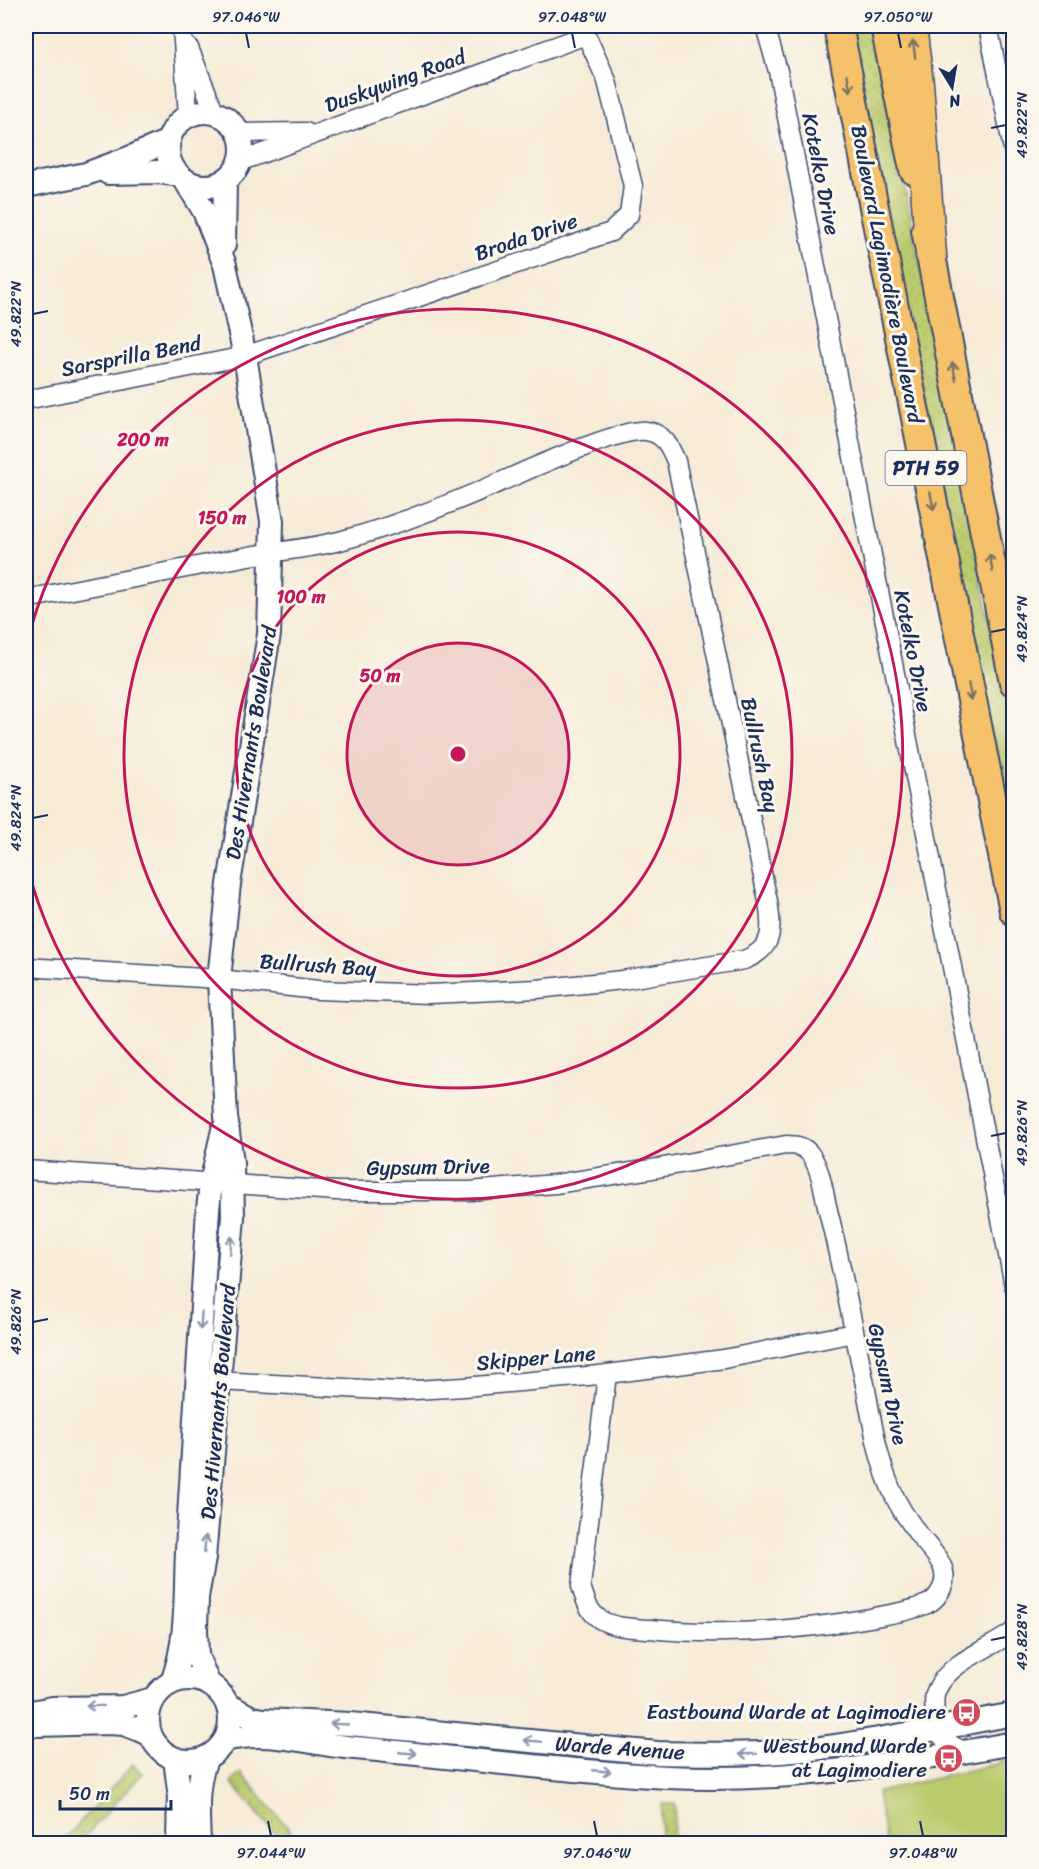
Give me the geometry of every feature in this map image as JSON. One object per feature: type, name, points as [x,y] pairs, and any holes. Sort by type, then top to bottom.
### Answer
[{"type":"highway","points":[[911,26],[918,83],[931,254]]},
{"type":"main road","name":"Boulevard Lagimodière Boulevard","points":[[838,26],[1014,910]]},
{"type":"main road","name":"PTH 59","points":[[885,26],[1014,682]]},
{"type":"street","name":"Kotelko Drive","points":[[765,26],[778,71],[1014,1286]]},
{"type":"street","points":[[988,26],[1014,154]]},
{"type":"street","points":[[183,29],[215,113]]},
{"type":"street","points":[[183,29],[188,116]]},
{"type":"street","name":"Duskywing Road","points":[[239,162],[584,30]]},
{"type":"street","name":"Broda Drive","points":[[245,356],[611,232],[623,221],[629,215],[633,186],[607,81],[584,30]]},
{"type":"street","points":[[26,186],[86,174],[146,171],[182,178],[205,186],[225,180],[239,162],[242,150],[238,133],[226,119],[215,113],[198,112],[175,126],[168,141],[169,160],[182,178]]},
{"type":"street","name":"Duskywing Road","points":[[238,133],[320,132]]},
{"type":"street","points":[[86,174],[168,141]]},
{"type":"street","name":"Des Hivernants Boulevard","points":[[172,1682],[183,1640],[187,1546],[222,1184],[232,1163],[226,1117],[219,979],[230,884],[269,634],[272,552],[272,521],[268,488],[245,356],[225,265],[204,211],[182,178]]},
{"type":"street","name":"Des Hivernants Boulevard","points":[[225,180],[225,265]]},
{"type":"street","name":"Sarsprilla Bend","points":[[26,400],[245,356]]},
{"type":"street","name":"Bullrush Bay","points":[[219,979],[318,990],[430,994],[537,989],[622,980],[744,960],[756,955],[766,946],[771,934],[768,900],[676,461],[671,448],[661,435],[648,431],[620,435],[396,524],[341,540],[272,552]]},
{"type":"street","points":[[26,599],[272,552]]},
{"type":"street","points":[[26,967],[219,979]]},
{"type":"street","name":"Gypsum Drive","points":[[26,1170],[337,1191],[470,1191],[555,1184],[786,1145],[804,1148],[811,1156],[820,1175],[839,1250],[880,1456],[893,1494],[918,1535],[936,1556],[945,1578],[943,1588],[928,1604],[904,1611],[788,1630],[695,1632],[629,1628],[600,1619],[589,1610],[581,1586],[607,1374]]},
{"type":"street","name":"Des Hivernants Boulevard","points":[[206,1682],[208,1682],[197,1656],[197,1596],[204,1558],[232,1228],[222,1184]]},
{"type":"street","name":"Skipper Lane","points":[[219,1381],[399,1391],[607,1374],[724,1359],[854,1333]]},
{"type":"street","points":[[967,1752],[946,1742],[937,1728],[934,1704],[937,1690],[956,1667],[1014,1631]]},
{"type":"street","points":[[189,1678],[206,1682],[215,1688],[228,1705],[230,1723],[225,1740],[218,1750],[197,1761],[186,1762],[175,1759],[159,1750],[150,1734],[147,1722],[148,1711],[158,1692],[172,1682],[189,1678]]},
{"type":"street","points":[[26,1713],[52,1708],[123,1707],[153,1700]]},
{"type":"street","name":"Warde Avenue","points":[[228,1705],[252,1718],[264,1720],[350,1724],[658,1753],[755,1754],[806,1750],[1014,1714]]},
{"type":"street","points":[[26,1724],[124,1724],[150,1734]]},
{"type":"street","name":"Warde Avenue","points":[[225,1740],[238,1736],[266,1736],[335,1746],[570,1769],[667,1777],[727,1778],[834,1772],[1014,1743]]},
{"type":"street","points":[[199,1844],[199,1785],[207,1757]]},
{"type":"street","points":[[175,1759],[179,1790],[178,1844]]},
{"type":"green space","points":[[850,26],[873,26],[1013,738],[1013,846]]},
{"type":"green space","points":[[1013,1760],[1013,1843],[886,1843],[877,1792]]},
{"type":"green space","points":[[133,1764],[142,1774],[79,1843],[61,1843]]},
{"type":"green space","points":[[241,1773],[301,1843],[283,1843],[231,1782]]},
{"type":"green space","points":[[662,1804],[675,1804],[673,1843],[660,1843]]},
{"type":"place","name":"Eastbound Warde at Lagimodiere","points":[[967,1712]]},
{"type":"place","name":"Westbound Warde at Lagimodiere","points":[[948,1758]]}]
